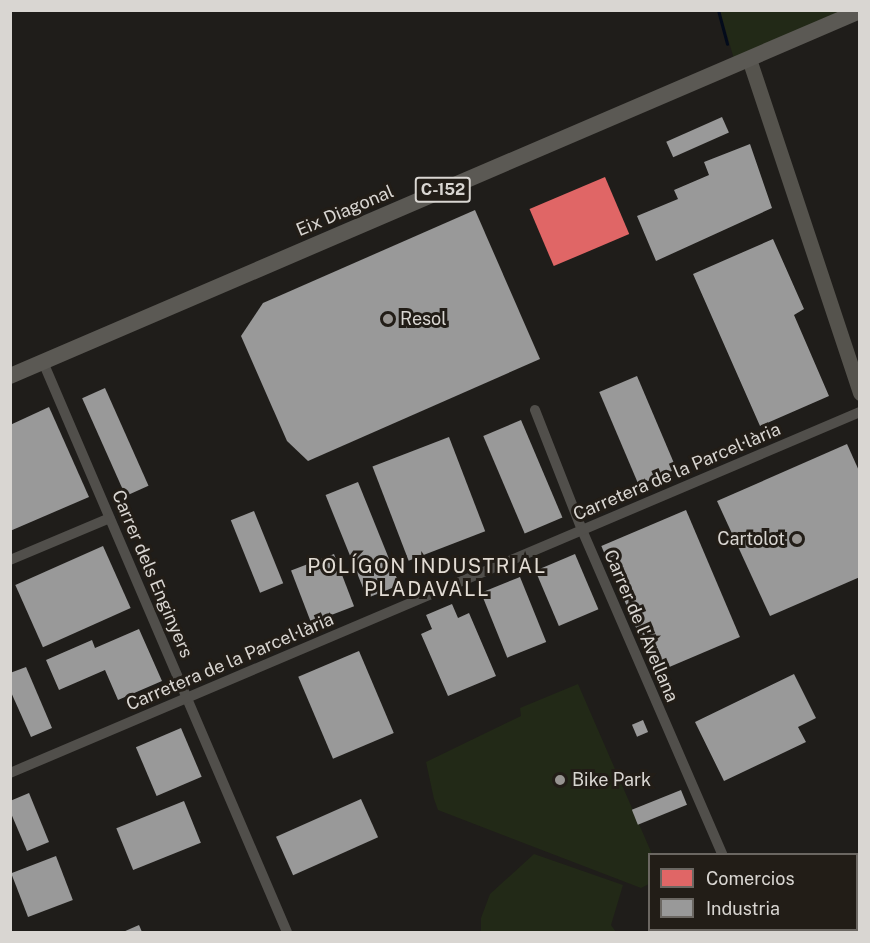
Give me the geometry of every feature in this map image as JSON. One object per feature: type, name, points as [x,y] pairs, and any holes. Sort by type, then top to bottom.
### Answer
[{"type":"main road","name":"Eix Diagonal","points":[[10,376],[860,11]]},
{"type":"street","points":[[749,59],[860,393]]},
{"type":"street","name":"Carrer dels Enginyers","points":[[44,362],[287,933]]},
{"type":"street","name":"Carrer de l'Avellana","points":[[535,410],[582,530],[721,853]]},
{"type":"street","name":"Carretera de la Parcel·lària","points":[[10,773],[860,412]]},
{"type":"street","points":[[10,560],[110,518]]},
{"type":"green space","points":[[720,11],[849,11],[734,59]]},
{"type":"green space","points":[[578,684],[652,853],[648,853],[648,884],[641,888],[438,810],[426,762],[521,716],[520,708]]},
{"type":"green space","points":[[534,854],[623,885],[611,925],[616,932],[481,932],[481,918],[490,894]]},
{"type":"building: Comercios","points":[[605,177],[629,234],[554,266],[530,209]]},
{"type":"building: Industria","points":[[722,117],[729,133],[673,157],[666,142]]},
{"type":"building: Industria","points":[[750,144],[772,208],[656,261],[637,216],[678,199],[674,190],[709,175],[704,162]]},
{"type":"building: Industria","name":"Resol","points":[[475,210],[540,359],[308,461],[287,441],[241,336],[263,303]]},
{"type":"building: Industria","points":[[773,239],[804,309],[794,315],[829,396],[760,426],[693,274]]},
{"type":"building: Industria","points":[[637,376],[676,469],[639,485],[599,392]]},
{"type":"building: Industria","points":[[105,388],[149,486],[126,496],[82,398]]},
{"type":"building: Industria","points":[[49,407],[89,497],[10,531],[10,425]]},
{"type":"building: Industria","points":[[521,420],[562,518],[525,534],[483,436]]},
{"type":"building: Industria","points":[[449,437],[485,531],[409,561],[372,466]]},
{"type":"building: Industria","name":"Cartolot","points":[[847,444],[860,473],[860,577],[770,616],[717,501]]},
{"type":"building: Industria","points":[[358,482],[400,585],[367,598],[326,495]]},
{"type":"building: Industria","points":[[686,510],[740,637],[655,673],[601,546]]},
{"type":"building: Industria","points":[[254,511],[283,583],[260,593],[231,520]]},
{"type":"building: Industria","points":[[103,546],[131,608],[43,647],[15,585]]},
{"type":"building: Industria","points":[[334,554],[354,606],[311,623],[291,570]]},
{"type":"building: Industria","points":[[575,554],[598,609],[559,626],[535,571]]},
{"type":"building: Industria","points":[[520,577],[546,642],[507,658],[481,593]]},
{"type":"building: Industria","points":[[452,604],[458,618],[469,613],[496,676],[448,696],[421,634],[432,629],[426,615]]},
{"type":"building: Industria","points":[[139,629],[162,681],[118,700],[105,670],[59,690],[46,660],[92,640],[95,648]]},
{"type":"building: Industria","points":[[359,651],[394,733],[333,759],[298,677]]},
{"type":"building: Industria","points":[[26,667],[52,728],[31,737],[10,690],[10,673]]},
{"type":"building: Industria","points":[[794,674],[816,718],[798,727],[806,742],[724,781],[695,722]]},
{"type":"building: Industria","points":[[643,720],[648,732],[637,737],[632,725]]},
{"type":"building: Industria","points":[[181,728],[202,777],[157,796],[136,747]]},
{"type":"building: Industria","points":[[681,790],[687,805],[638,825],[632,810]]},
{"type":"building: Industria","points":[[29,793],[49,842],[27,851],[10,811],[10,801]]},
{"type":"building: Industria","points":[[361,799],[378,837],[293,875],[276,837]]},
{"type":"building: Industria","points":[[184,801],[201,843],[133,870],[116,828]]},
{"type":"building: Industria","points":[[56,856],[73,900],[28,917],[11,873]]},
{"type":"building: Industria","points":[[860,911],[860,932],[818,931],[858,931]]},
{"type":"building: Industria","points":[[139,925],[142,932],[123,932]]},
{"type":"waterway","points":[[718,10],[727,44]]},
{"type":"place","name":"Resol","points":[[388,319]]},
{"type":"place","name":"Cartolot","points":[[797,539]]},
{"type":"place","name":"Bike Park","points":[[560,780]]},
{"type":"district","name":"POLÍGON INDUSTRIAL PLADAVALL","points":[[427,578]]}]
